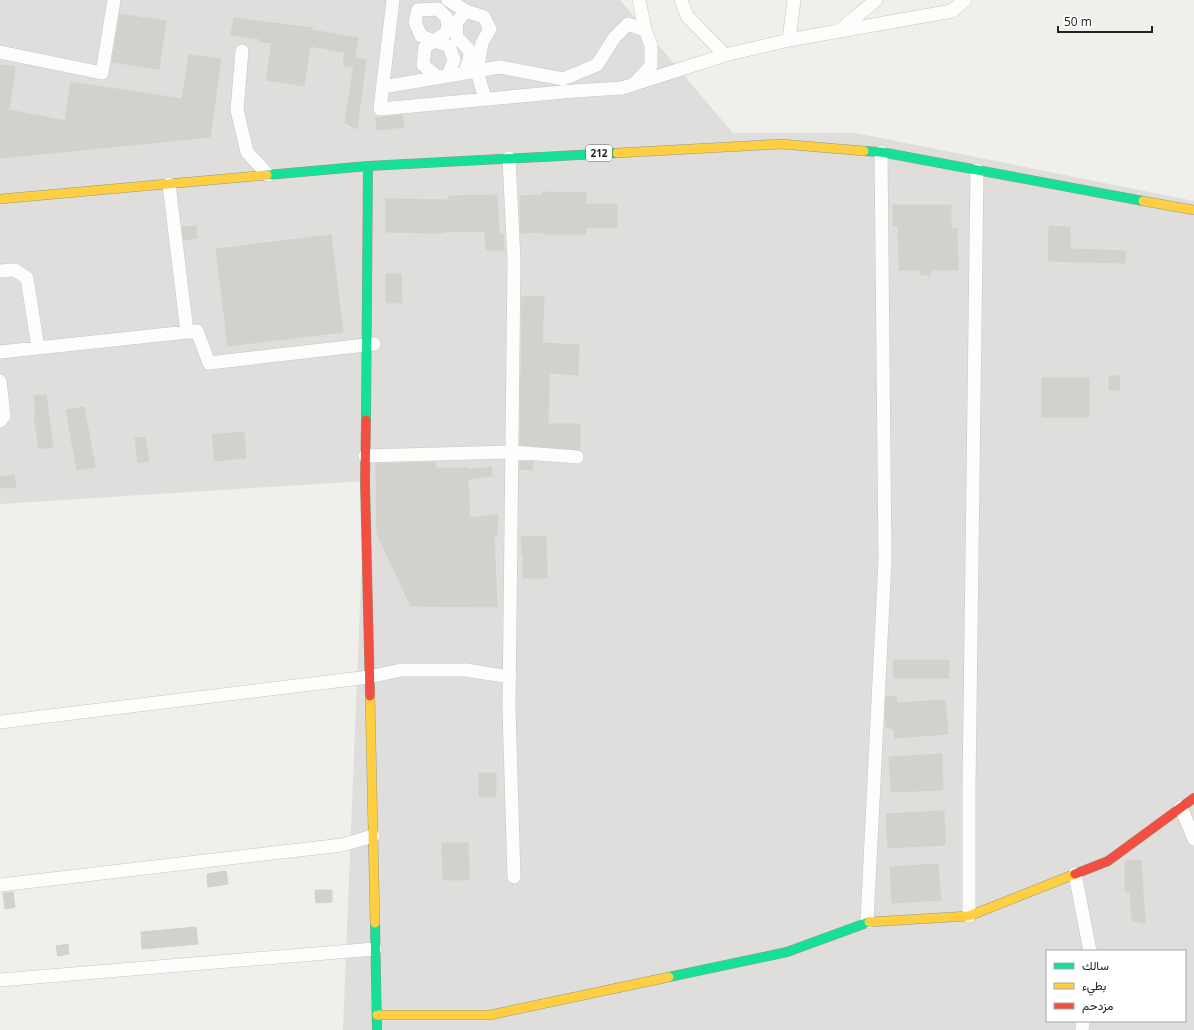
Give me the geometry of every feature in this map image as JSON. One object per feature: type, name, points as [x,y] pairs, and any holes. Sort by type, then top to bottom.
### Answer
[{"type":"street","points":[[0,52],[102,73],[114,0]]},
{"type":"street","points":[[393,0],[380,109],[622,88],[725,55],[788,40],[952,11],[965,0]]},
{"type":"street","points":[[448,0],[466,11],[484,16],[490,29],[482,43],[471,72]]},
{"type":"street","points":[[635,84],[651,66],[651,45],[645,30],[639,0]]},
{"type":"street","points":[[681,0],[687,16],[725,55]]},
{"type":"street","points":[[788,40],[794,0]]},
{"type":"street","points":[[839,31],[876,0]]},
{"type":"street","points":[[466,11],[456,23],[457,37],[470,51],[469,61],[471,72],[485,99]]},
{"type":"street","points":[[383,87],[500,67],[563,79],[597,65],[614,38],[628,24],[645,30]]},
{"type":"street","points":[[435,41],[449,46],[454,60],[443,76],[423,65],[425,47],[435,41]]},
{"type":"street","points":[[242,52],[236,110],[247,152],[268,175]]},
{"type":"street","name":"212","points":[[0,199],[368,166],[781,144],[881,152],[1194,210]]},
{"type":"street","points":[[867,922],[885,561],[881,152]]},
{"type":"street","points":[[508,158],[514,260],[510,676],[514,877]]},
{"type":"street","points":[[368,166],[370,345],[365,456],[377,1030]]},
{"type":"street","points":[[969,916],[969,787],[977,170]]},
{"type":"street","points":[[170,184],[187,332]]},
{"type":"street","points":[[0,271],[15,270],[27,278],[38,348]]},
{"type":"street","points":[[0,352],[197,331],[209,363],[370,345]]},
{"type":"street","points":[[0,381],[4,416],[0,421]]},
{"type":"street","points":[[365,456],[512,452],[577,457]]},
{"type":"street","points":[[0,722],[369,677],[402,670],[466,670],[510,676]]},
{"type":"street","points":[[377,1015],[490,1015],[787,952],[867,922],[969,916],[1108,861],[1194,798]]},
{"type":"street","points":[[1181,808],[1194,839]]},
{"type":"street","points":[[0,885],[342,845],[373,836]]},
{"type":"street","points":[[1075,874],[1090,950]]},
{"type":"street","points":[[0,980],[375,948]]},
{"type":"shaded area","points":[[0,0],[620,0],[733,133],[856,133],[1194,201],[1194,1030],[343,1030],[365,481],[0,504]]},
{"type":"building","points":[[120,14],[166,21],[159,69],[112,62]]},
{"type":"building","points":[[234,18],[312,28],[312,30],[358,38],[353,67],[343,65],[345,52],[310,46],[304,86],[266,80],[272,43],[260,42],[260,39],[231,35]]},
{"type":"building","points":[[189,55],[221,59],[210,137],[0,158],[0,65],[15,67],[9,110],[65,121],[71,82],[182,99]]},
{"type":"building","points":[[355,58],[366,60],[357,129],[345,123]]},
{"type":"building","points":[[402,115],[404,127],[377,130],[376,118]]},
{"type":"building","points":[[543,192],[586,193],[586,204],[617,204],[617,228],[586,227],[586,234],[543,234],[543,232],[521,233],[520,196],[543,195]]},
{"type":"building","points":[[497,195],[499,234],[503,234],[504,250],[486,250],[485,231],[442,233],[386,232],[386,199],[448,200],[448,196]]},
{"type":"building","points":[[893,205],[951,205],[951,229],[957,229],[958,270],[932,270],[930,275],[921,275],[919,270],[899,270],[898,226],[893,226]]},
{"type":"building","points":[[196,226],[197,238],[184,240],[182,227]]},
{"type":"building","points":[[1049,226],[1070,227],[1070,249],[1126,251],[1125,263],[1048,261]]},
{"type":"building","points":[[331,235],[343,332],[228,346],[216,249]]},
{"type":"building","points":[[386,274],[401,274],[402,303],[386,303]]},
{"type":"building","points":[[522,296],[544,297],[542,343],[579,345],[578,375],[549,373],[548,424],[580,424],[580,450],[520,445]]},
{"type":"building","points":[[1109,376],[1120,376],[1119,390],[1109,390]]},
{"type":"building","points":[[1042,378],[1089,378],[1089,417],[1042,417]]},
{"type":"building","points":[[46,395],[53,447],[39,449],[34,417],[36,417],[34,396]]},
{"type":"building","points":[[84,407],[95,467],[77,470],[66,410]]},
{"type":"building","points":[[244,432],[246,458],[215,461],[212,435]]},
{"type":"building","points":[[145,437],[149,461],[138,463],[135,438]]},
{"type":"building","points":[[520,461],[533,462],[532,470],[520,469]]},
{"type":"building","points":[[436,462],[436,468],[468,468],[468,470],[491,467],[492,476],[468,479],[470,518],[498,514],[497,535],[494,536],[497,607],[411,606],[377,534],[376,464]]},
{"type":"building","points":[[14,475],[16,487],[0,488],[0,477]]},
{"type":"building","points":[[546,536],[547,578],[523,578],[521,537]]},
{"type":"building","points":[[893,660],[949,660],[949,678],[894,678]]},
{"type":"building","points":[[896,696],[897,703],[945,700],[948,734],[895,738],[894,729],[886,727],[885,713],[886,697]]},
{"type":"building","points":[[942,754],[943,790],[891,792],[889,757]]},
{"type":"building","points":[[479,773],[496,773],[496,797],[479,797]]},
{"type":"building","points":[[944,811],[945,845],[888,848],[886,814]]},
{"type":"building","points":[[442,843],[468,843],[469,880],[443,880]]},
{"type":"building","points":[[1141,860],[1145,923],[1132,920],[1130,893],[1125,892],[1125,862]]},
{"type":"building","points":[[938,864],[941,900],[892,903],[890,867]]},
{"type":"building","points":[[226,871],[228,884],[208,887],[207,874]]},
{"type":"building","points":[[315,890],[332,890],[332,902],[316,903]]},
{"type":"building","points":[[13,892],[15,907],[5,909],[3,893]]},
{"type":"building","points":[[196,927],[198,944],[142,949],[141,932]]},
{"type":"building","points":[[68,944],[69,954],[58,956],[56,946]]},
{"type":"traffic: fast","points":[[864,151],[881,152],[1143,201]]},
{"type":"traffic: fast","points":[[267,175],[368,166],[617,153]]},
{"type":"traffic: fast","points":[[366,420],[368,166]]},
{"type":"traffic: fast","points":[[669,977],[787,952],[869,922]]},
{"type":"traffic: fast","points":[[375,923],[377,1030]]},
{"type":"traffic: slow","points":[[617,153],[781,144],[864,151]]},
{"type":"traffic: slow","points":[[0,199],[267,175]]},
{"type":"traffic: slow","points":[[1143,201],[1194,210]]},
{"type":"traffic: slow","points":[[370,696],[375,923]]},
{"type":"traffic: slow","points":[[869,922],[969,916],[1075,874]]},
{"type":"traffic: slow","points":[[377,1015],[490,1015],[669,977]]},
{"type":"traffic: jam","points":[[366,420],[365,481],[370,696]]},
{"type":"traffic: jam","points":[[1075,874],[1108,861],[1194,798]]}]
